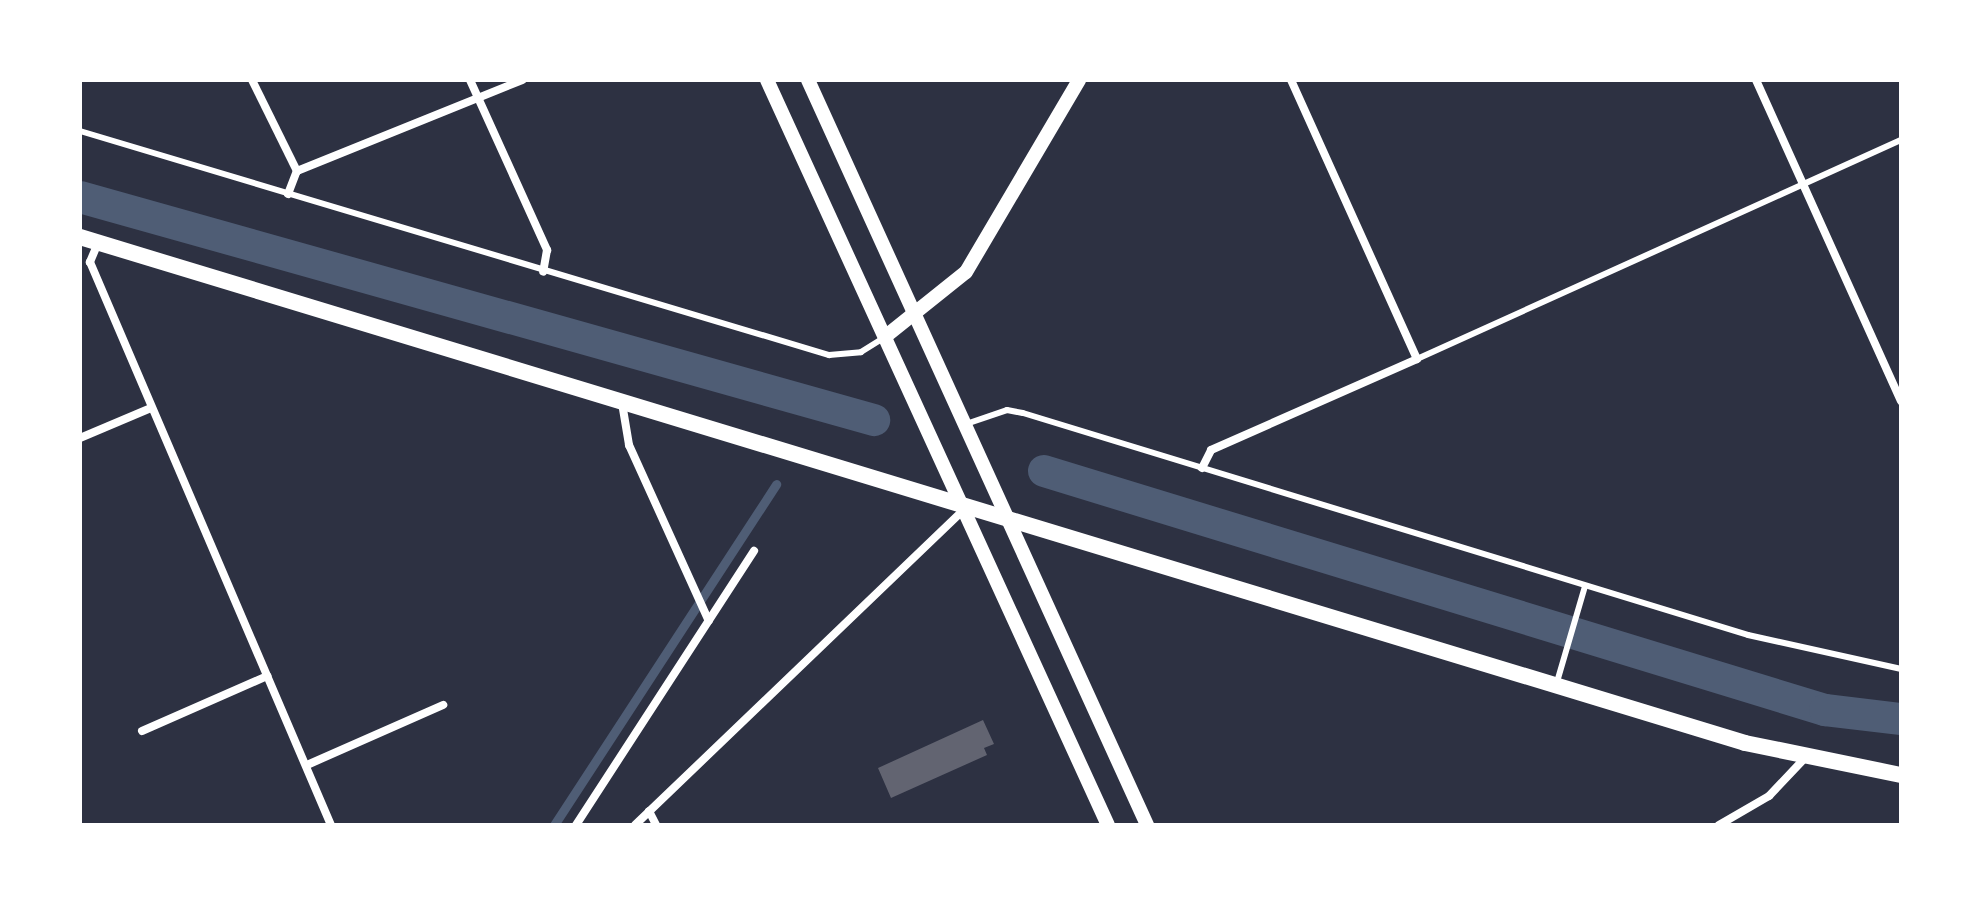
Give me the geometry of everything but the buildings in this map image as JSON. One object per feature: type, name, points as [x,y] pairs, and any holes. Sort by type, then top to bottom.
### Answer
[{"type":"main road","points":[[80,237],[964,509],[1556,686],[1804,759],[1901,775]]},
{"type":"street","points":[[252,80],[297,171]]},
{"type":"street","points":[[470,80],[547,250],[543,272]]},
{"type":"street","points":[[288,194],[297,171],[522,80]]},
{"type":"street","points":[[767,80],[1108,825]]},
{"type":"street","points":[[808,80],[919,312],[1147,825]]},
{"type":"street","points":[[886,336],[966,272],[1079,80]]},
{"type":"street","points":[[1202,468],[1211,450],[1417,359],[1291,80]]},
{"type":"street","points":[[1756,80],[1901,401]]},
{"type":"street","points":[[80,267],[90,262],[98,243]]},
{"type":"street","points":[[90,262],[330,825]]},
{"type":"street","points":[[622,402],[629,445],[709,621]]},
{"type":"street","points":[[80,438],[151,408]]},
{"type":"street","points":[[635,825],[964,509]]},
{"type":"street","points":[[576,825],[754,551]]},
{"type":"street","points":[[142,731],[267,676]]},
{"type":"street","points":[[307,765],[443,705]]},
{"type":"street","points":[[1719,825],[1769,796],[1804,759]]},
{"type":"street","points":[[649,811],[656,825]]},
{"type":"lane","points":[[80,131],[543,272],[829,355],[861,352],[886,336]]},
{"type":"lane","points":[[1417,359],[1901,140]]},
{"type":"lane","points":[[969,423],[1007,410],[1585,586],[1847,662],[1901,669]]},
{"type":"lane","points":[[1556,686],[1585,586]]},
{"type":"waterway","points":[[80,197],[874,420]]},
{"type":"waterway","points":[[1044,471],[1825,710],[1901,719]]},
{"type":"waterway","points":[[554,825],[776,484]]}]
